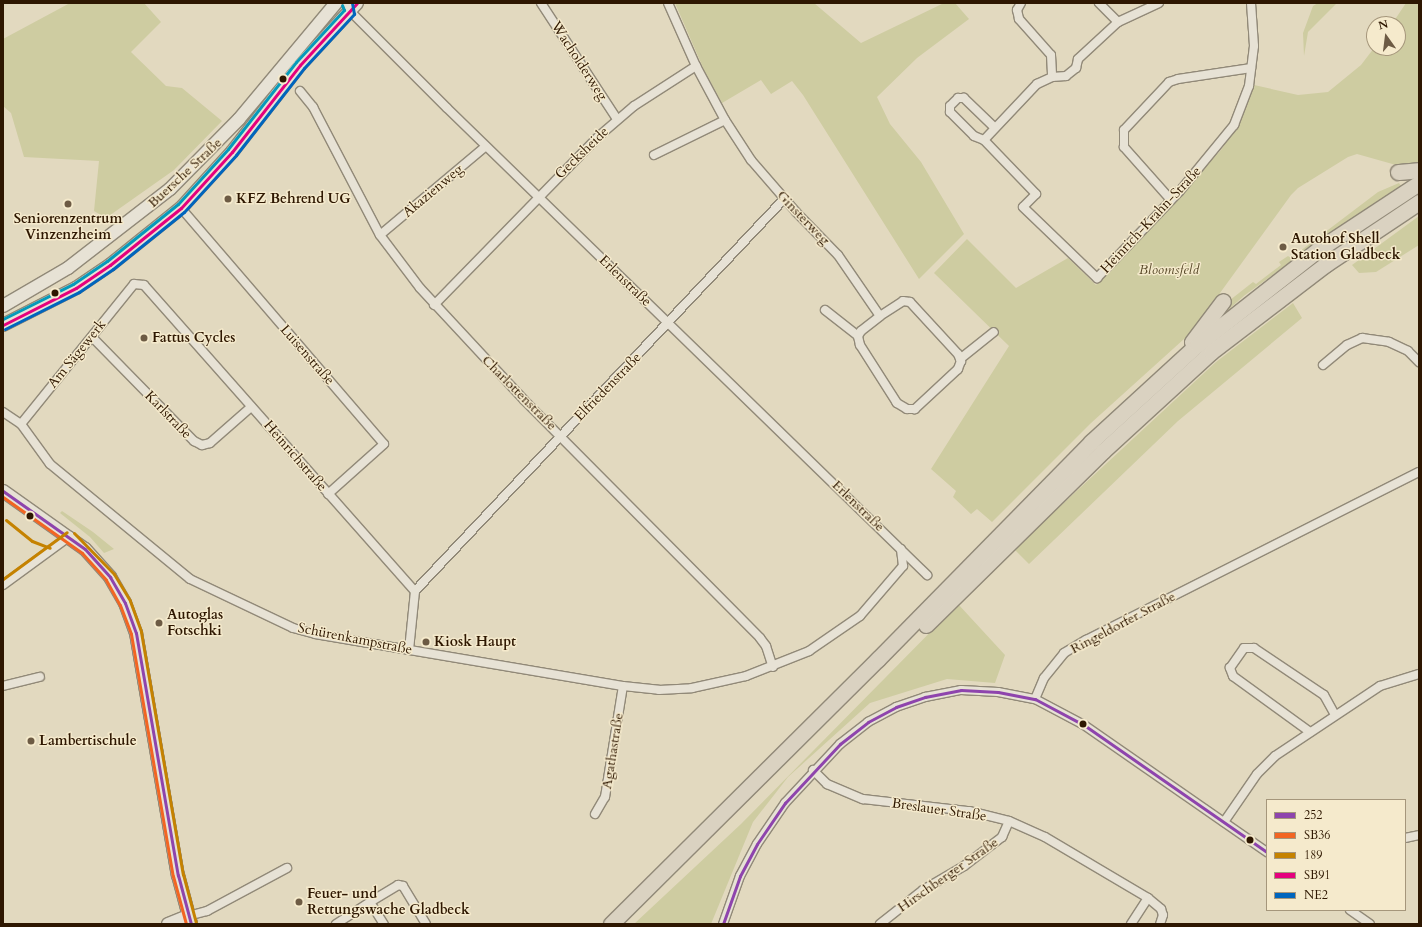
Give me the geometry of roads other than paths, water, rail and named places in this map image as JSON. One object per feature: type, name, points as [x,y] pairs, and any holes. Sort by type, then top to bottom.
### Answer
[{"type":"highway","points":[[1398,172],[1419,170]]},
{"type":"highway","points":[[611,924],[884,653],[1091,442],[1182,359],[1319,250],[1419,183]]},
{"type":"highway","points":[[624,924],[1103,452],[1211,352],[1326,264],[1419,202]]},
{"type":"highway","points":[[1182,359],[1195,337],[1223,301]]},
{"type":"main road","name":"Buersche Straße","points":[[3,306],[73,264],[170,190],[240,120],[336,3]]},
{"type":"main road","name":"Buersche Straße","points":[[3,326],[56,299],[110,265],[181,208],[232,152],[300,65],[351,6]]},
{"type":"main road","points":[[3,491],[70,536],[110,577],[125,602],[136,633],[178,875],[193,920],[168,924]]},
{"type":"street","name":"Wacholderweg","points":[[541,3],[617,119]]},
{"type":"street","points":[[668,3],[694,56],[696,66]]},
{"type":"street","points":[[1021,3],[1017,10],[1019,19],[1051,55],[1052,77]]},
{"type":"street","points":[[1100,3],[1118,22]]},
{"type":"street","points":[[984,140],[994,127],[1038,84],[1052,77],[1066,76],[1076,68],[1078,59],[1118,22],[1159,3]]},
{"type":"street","name":"Heinrich-Krahn-Straße","points":[[994,127],[964,98],[958,98],[950,106],[950,112],[972,134],[984,140],[1036,194],[1023,207],[1097,278],[1208,159],[1234,125],[1249,86],[1254,46],[1251,3]]},
{"type":"street","name":"Erlenstraße","points":[[351,6],[486,146],[927,575]]},
{"type":"street","name":"Gecksheide","points":[[434,305],[538,196],[617,119],[696,66]]},
{"type":"street","name":"Ginsterweg","points":[[696,66],[725,120],[751,160],[784,199],[838,255],[880,316]]},
{"type":"street","points":[[1171,200],[1124,147],[1124,130],[1169,82],[1178,79],[1251,68]]},
{"type":"street","name":"Charlottenstraße","points":[[300,90],[313,107],[380,235],[434,305],[760,638],[766,646],[773,667]]},
{"type":"street","points":[[654,155],[725,120]]},
{"type":"street","name":"Akazienweg","points":[[380,235],[486,146]]},
{"type":"street","name":"Elfriedenstraße","points":[[415,592],[784,199]]},
{"type":"street","name":"Luisenstraße","points":[[181,208],[384,444],[328,494]]},
{"type":"street","name":"Heinrichstraße","points":[[134,284],[144,284],[415,592]]},
{"type":"street","name":"Am Sägewerk","points":[[21,424],[134,284]]},
{"type":"street","points":[[858,336],[880,316],[904,301],[910,302],[932,322],[960,359]]},
{"type":"street","points":[[825,310],[858,336],[879,377],[898,403],[907,408],[919,407],[958,369],[960,359],[994,332]]},
{"type":"street","name":"Karlstraße","points":[[92,336],[194,441],[202,445],[210,442],[251,407]]},
{"type":"street","points":[[1323,365],[1347,345],[1362,338],[1390,342],[1408,351],[1419,362]]},
{"type":"street","name":"Schürenkampstraße","points":[[4,413],[21,424],[50,464],[190,579],[299,630],[623,686],[659,690],[692,688],[773,667],[809,651],[850,624],[903,566],[901,549]]},
{"type":"street","name":"Ringeldorfer Straße","points":[[1035,700],[1044,678],[1064,654],[1086,640],[1419,472]]},
{"type":"street","points":[[3,585],[70,536]]},
{"type":"street","points":[[409,650],[415,592]]},
{"type":"street","points":[[1310,732],[1233,676],[1230,668],[1244,648],[1254,648],[1324,695],[1335,715]]},
{"type":"street","points":[[1224,822],[1257,774],[1275,756],[1380,686],[1419,674]]},
{"type":"street","points":[[3,686],[40,677]]},
{"type":"street","name":"Agathastraße","points":[[595,814],[606,797],[623,686]]},
{"type":"street","points":[[723,924],[740,876],[757,844],[785,803],[813,770],[840,744],[868,722],[896,707],[925,697],[961,690],[998,692],[1035,700],[1084,725],[1266,851]]},
{"type":"street","name":"Breslauer Straße","points":[[813,770],[827,784],[863,799],[969,811],[1009,821],[1046,836],[1148,898],[1161,909],[1163,915],[1160,924]]},
{"type":"street","name":"Hirschberger Straße","points":[[880,924],[923,890],[964,866],[1002,837],[1009,821]]},
{"type":"street","points":[[1406,838],[1419,835]]},
{"type":"street","points":[[193,920],[287,868]]},
{"type":"street","points":[[336,924],[398,885],[403,886],[426,924]]},
{"type":"street","points":[[1131,924],[1148,898]]},
{"type":"street","points":[[370,902],[384,924]]},
{"type":"street","points":[[1351,911],[1370,924]]},
{"type":"place","name":"KFZ Behrend UG","points":[[228,199]]},
{"type":"place","name":"Seniorenzentrum Vinzenzheim","points":[[68,204]]},
{"type":"place","name":"Autohof Shell Station Gladbeck","points":[[1283,247]]},
{"type":"place","name":"Fattus Cycles","points":[[144,338]]},
{"type":"place","name":"Autoglas Fotschki","points":[[159,623]]},
{"type":"place","name":"Kiosk Haupt","points":[[426,642]]},
{"type":"place","name":"Lambertischule","points":[[31,741]]},
{"type":"place","name":"Feuer- und Rettungswache Gladbeck","points":[[299,902]]},
{"type":"park label","name":"Bloomsfeld","points":[[1169,270]]}]
